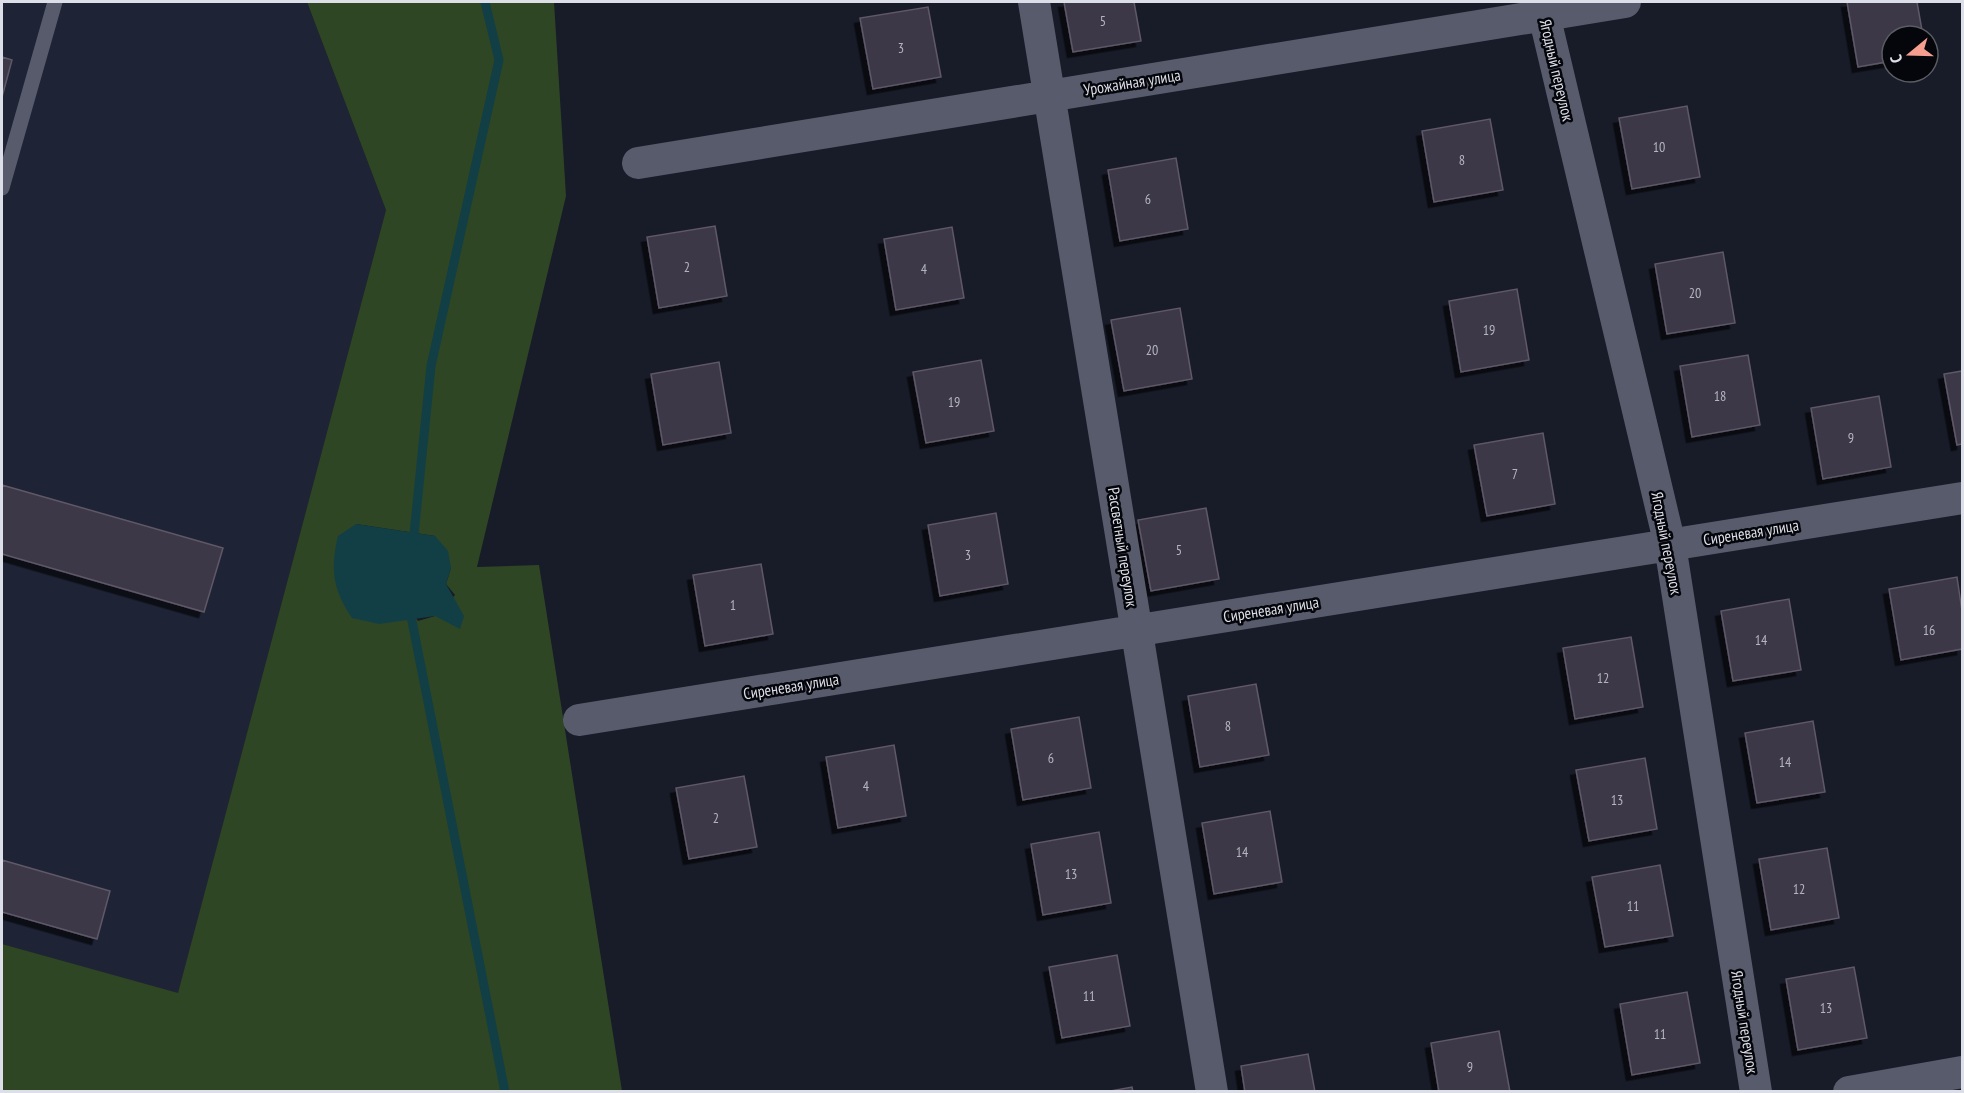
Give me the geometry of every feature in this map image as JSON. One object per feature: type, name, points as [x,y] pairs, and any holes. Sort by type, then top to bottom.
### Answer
[{"type":"street","name":"Рассветный переулок","points":[[1034,2],[1212,1092]]},
{"type":"street","name":"Урожайная улица","points":[[638,163],[1050,96],[1543,8],[1625,2]]},
{"type":"street","name":"Ягодный переулок","points":[[1543,8],[1670,545],[1756,1092]]},
{"type":"street","name":"Сиреневая улица","points":[[579,720],[1962,498]]},
{"type":"street","points":[[1850,1092],[1962,1072]]},
{"type":"lane","points":[[2,188],[54,2]]},
{"type":"shaded area","points":[[2,2],[307,2],[386,210],[178,994],[2,944]]},
{"type":"shaded area","points":[[307,2],[554,2],[566,196],[477,567],[539,565],[622,1091],[2,1091],[2,944],[178,993],[386,210]],"holes":[[[356,524],[435,536],[451,568],[446,584],[455,595],[435,616],[418,621]]]},
{"type":"shaded area","points":[[356,524],[435,536],[448,551],[451,568],[446,584],[464,616],[460,629],[435,616],[379,624],[352,618],[337,588],[334,559],[338,536]]},
{"type":"building","points":[[1064,2],[1134,2],[1141,41],[1073,52]]},
{"type":"building","points":[[1847,2],[1917,2],[1921,24],[1880,24],[1880,63],[1858,67]]},
{"type":"building","points":[[928,7],[941,77],[873,89],[860,18]]},
{"type":"building","points":[[2,57],[12,60],[2,97]]},
{"type":"building","points":[[1687,106],[1700,177],[1632,189],[1619,118]]},
{"type":"building","points":[[1490,119],[1503,190],[1434,202],[1422,131]]},
{"type":"building","points":[[1176,158],[1188,229],[1120,241],[1108,170]]},
{"type":"building","points":[[715,226],[727,296],[659,308],[647,237]]},
{"type":"building","points":[[952,227],[964,298],[896,310],[884,239]]},
{"type":"building","points":[[1723,252],[1735,323],[1667,334],[1655,264]]},
{"type":"building","points":[[1517,289],[1529,360],[1461,372],[1449,301]]},
{"type":"building","points":[[1180,308],[1192,379],[1124,391],[1111,320]]},
{"type":"building","points":[[1748,355],[1760,425],[1692,437],[1680,366]]},
{"type":"building","points":[[981,360],[994,431],[926,443],[913,372]]},
{"type":"building","points":[[719,362],[731,433],[663,445],[651,374]]},
{"type":"building","points":[[1962,371],[1962,444],[1957,445],[1944,374]]},
{"type":"building","points":[[1879,396],[1891,467],[1823,479],[1811,408]]},
{"type":"building","points":[[1543,433],[1555,504],[1487,516],[1474,445]]},
{"type":"building","points":[[2,485],[223,548],[204,612],[2,554]]},
{"type":"building","points":[[1206,508],[1219,579],[1151,591],[1138,520]]},
{"type":"building","points":[[996,513],[1008,584],[940,596],[928,525]]},
{"type":"building","points":[[761,564],[773,634],[705,646],[693,575]]},
{"type":"building","points":[[1957,577],[1962,611],[1962,649],[1901,660],[1889,589]]},
{"type":"building","points":[[1789,599],[1801,670],[1733,681],[1721,611]]},
{"type":"building","points":[[1631,637],[1643,707],[1575,719],[1563,648]]},
{"type":"building","points":[[1256,684],[1269,755],[1200,767],[1188,696]]},
{"type":"building","points":[[1079,717],[1091,788],[1023,800],[1011,729]]},
{"type":"building","points":[[1813,721],[1825,792],[1757,803],[1745,733]]},
{"type":"building","points":[[894,745],[906,816],[838,828],[826,757]]},
{"type":"building","points":[[1645,758],[1657,829],[1589,841],[1576,770]]},
{"type":"building","points":[[744,776],[757,847],[689,859],[676,788]]},
{"type":"building","points":[[1270,811],[1282,882],[1214,894],[1202,823]]},
{"type":"building","points":[[1099,832],[1111,903],[1043,915],[1031,844]]},
{"type":"building","points":[[1827,848],[1839,918],[1771,930],[1759,859]]},
{"type":"building","points":[[2,860],[110,891],[97,939],[2,912]]},
{"type":"building","points":[[1660,865],[1673,936],[1605,947],[1592,877]]},
{"type":"building","points":[[1117,955],[1130,1026],[1062,1038],[1049,967]]},
{"type":"building","points":[[1854,967],[1867,1038],[1798,1050],[1786,979]]},
{"type":"building","points":[[1687,992],[1700,1063],[1632,1075],[1620,1004]]},
{"type":"building","points":[[1499,1031],[1510,1092],[1439,1092],[1431,1043]]},
{"type":"building","points":[[1308,1054],[1315,1092],[1245,1092],[1241,1066]]},
{"type":"building","points":[[1132,1087],[1133,1092],[1105,1092]]},
{"type":"waterway","points":[[413,544],[431,366],[499,60],[485,2]]},
{"type":"waterway","points":[[410,611],[505,1092]]}]
